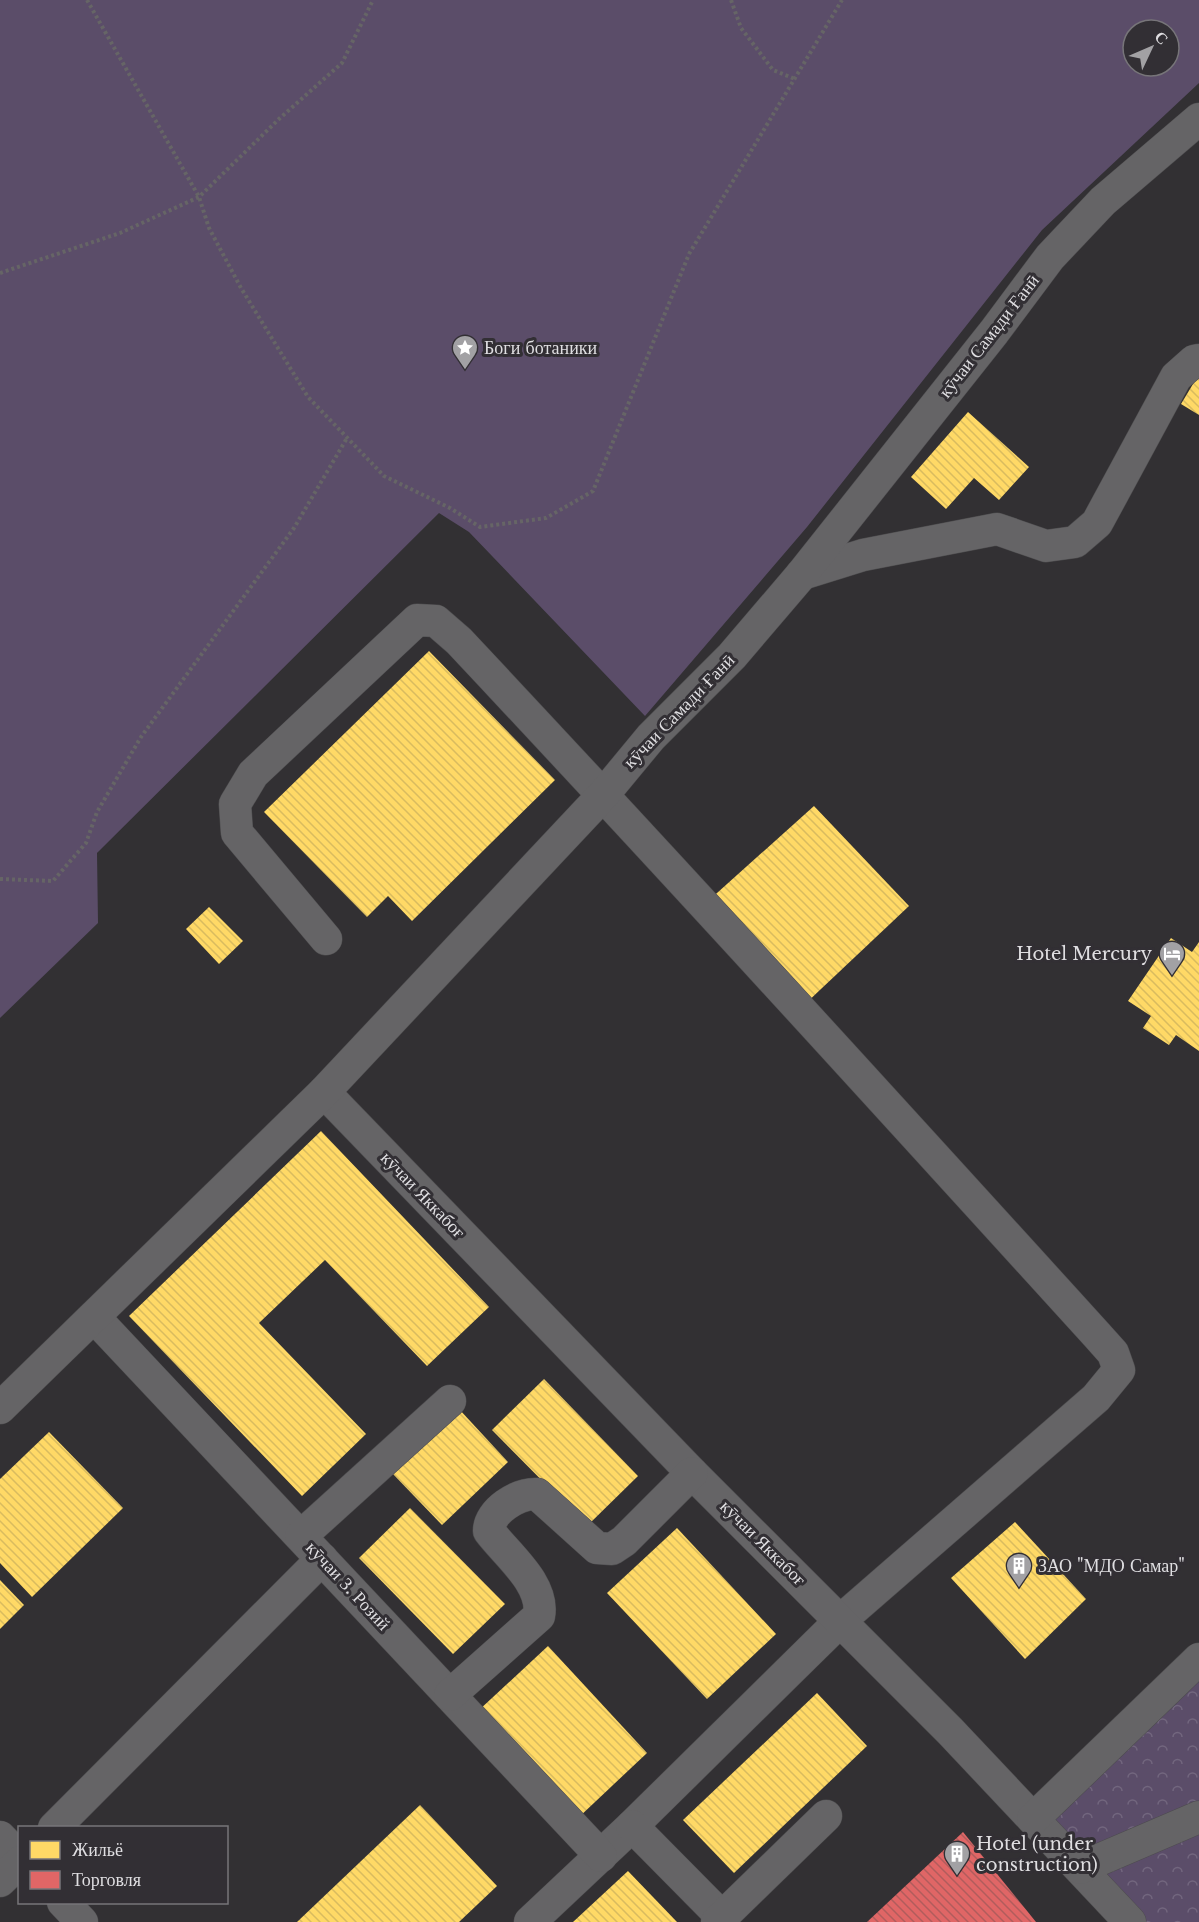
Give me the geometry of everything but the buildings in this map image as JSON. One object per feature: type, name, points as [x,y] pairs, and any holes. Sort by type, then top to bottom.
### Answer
[{"type":"street","name":"кӯчаи Самади Ғанӣ","points":[[324,1092],[603,795],[651,736],[732,656],[802,573],[994,332],[1050,257],[1102,201],[1199,119]]},
{"type":"street","points":[[802,573],[863,555],[997,529],[1046,546],[1075,542],[1097,524],[1176,377],[1194,361],[1199,360]]},
{"type":"street","points":[[326,939],[237,833],[235,804],[254,774],[417,620],[436,621],[459,641],[603,795],[1113,1353],[1119,1370],[1096,1398],[841,1620],[601,1857],[530,1922]]},
{"type":"street","points":[[0,1408],[324,1092]]},
{"type":"street","name":"кӯчаи Яккабоғ","points":[[324,1092],[692,1473],[841,1620],[1034,1819],[1130,1922]]},
{"type":"street","name":"кӯчаи З. Розий","points":[[94,1317],[601,1857]]},
{"type":"street","points":[[301,1536],[450,1401]]},
{"type":"street","points":[[450,1695],[539,1616],[541,1603],[534,1587],[489,1531],[489,1521],[495,1513],[526,1493],[537,1494],[544,1497],[597,1548],[612,1549],[624,1541],[692,1473]]},
{"type":"street","points":[[55,1826],[322,1559]]},
{"type":"street","points":[[1034,1819],[1199,1659]]},
{"type":"street","points":[[632,1826],[719,1919],[826,1816]]},
{"type":"street","points":[[1080,1868],[1199,1817]]},
{"type":"street","points":[[0,1838],[18,1858]]},
{"type":"street","points":[[0,1881],[18,1862]]},
{"type":"street","points":[[65,1904],[82,1922]]},
{"type":"path","points":[[87,0],[199,197],[209,228],[236,278],[308,397],[384,476],[450,508],[480,527],[546,518],[593,491],[689,254],[842,0]]},
{"type":"path","points":[[0,273],[120,233],[199,197],[280,118],[342,63],[373,0]]},
{"type":"path","points":[[731,0],[741,28],[773,70],[795,79]]},
{"type":"path","points":[[0,879],[54,880],[86,843],[97,812],[141,736],[294,528],[347,438]]},
{"type":"green space","name":"Боги ботаники","points":[[0,0],[1199,0],[1199,83],[1042,230],[807,527],[645,716],[469,532],[439,513],[97,853],[98,923],[0,1018]]},
{"type":"green space","points":[[1199,1667],[1199,1922],[1129,1922],[1033,1819]]},
{"type":"place","name":"Боги ботаники","points":[[465,371]]},
{"type":"place","name":"Hotel Mercury","points":[[1172,977]]},
{"type":"place","name":"ЗАО \"МДО Самар\"","points":[[1019,1589]]},
{"type":"place","name":"Hotel (under construction)","points":[[957,1877]]}]
